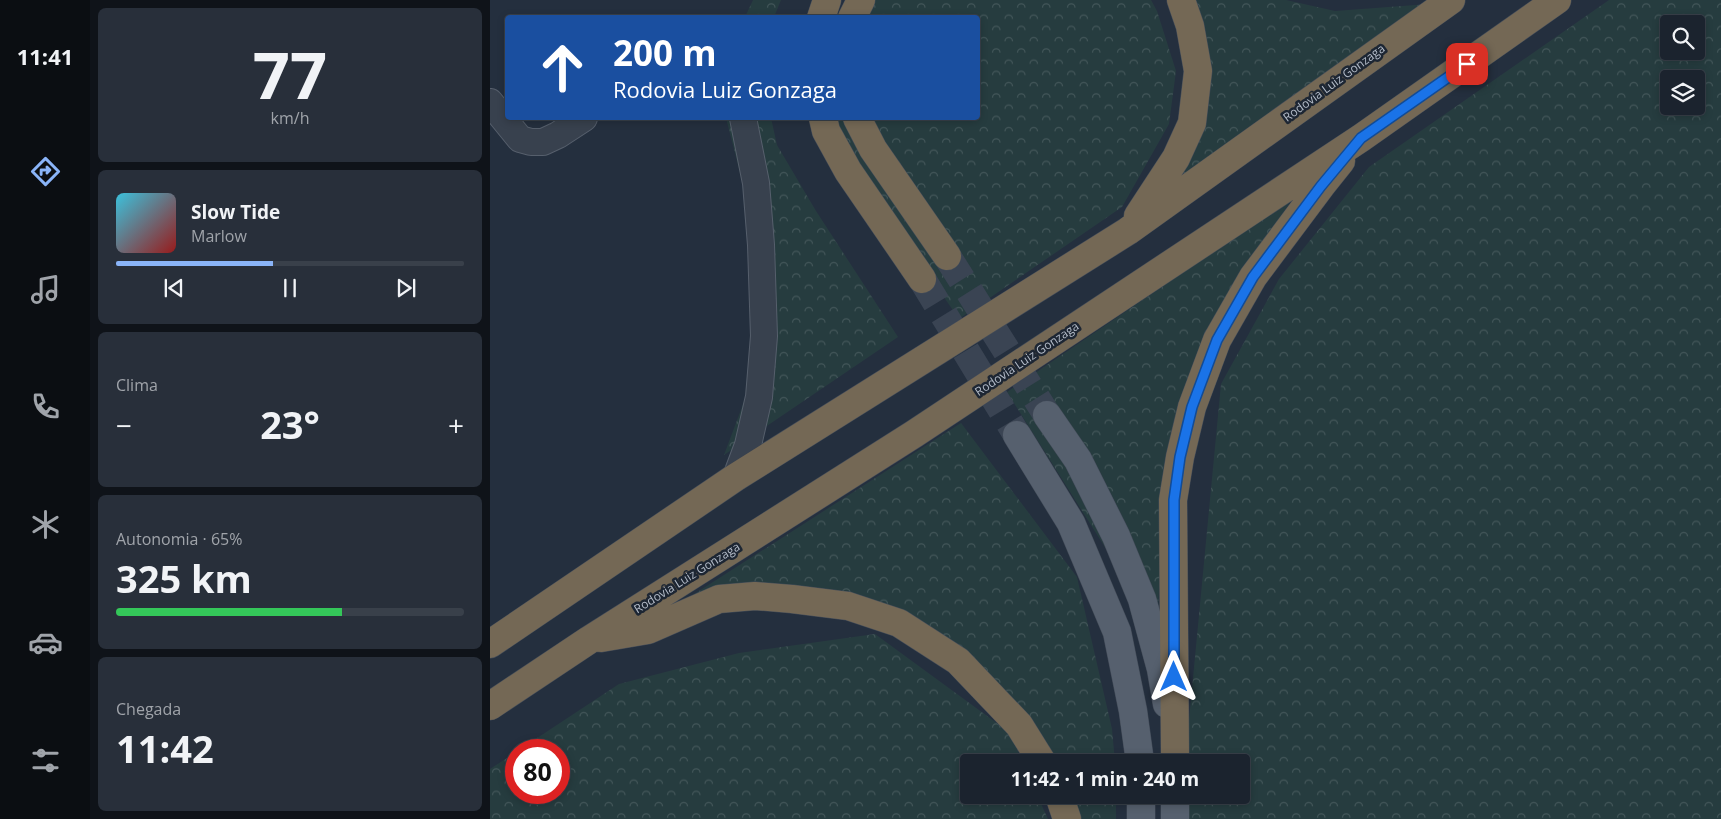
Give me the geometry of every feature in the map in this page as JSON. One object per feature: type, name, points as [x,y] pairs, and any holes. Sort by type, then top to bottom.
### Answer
[{"type":"highway","points":[[822,15],[827,0]]},
{"type":"highway","points":[[854,15],[861,0]]},
{"type":"highway","points":[[1128,230],[1176,158],[1192,122],[1198,71],[1190,26],[1181,0]]},
{"type":"highway","name":"Rodovia Luiz Gonzaga","points":[[490,644],[736,476],[1128,230],[1451,0]]},
{"type":"highway","name":"Rodovia Luiz Gonzaga","points":[[490,706],[590,640],[914,434],[1361,138],[1557,0]]},
{"type":"highway","points":[[823,120],[826,132],[848,171],[922,279]]},
{"type":"highway","points":[[858,120],[873,149],[947,256]]},
{"type":"highway","points":[[1175,754],[1174,500],[1180,457],[1192,407],[1217,340],[1253,277],[1321,186],[1361,138]]},
{"type":"highway","points":[[590,640],[648,630],[719,599],[755,596],[848,606],[899,623],[958,661],[1019,725],[1037,754]]},
{"type":"highway","points":[[1062,804],[1067,819]]},
{"type":"main road","points":[[1047,415],[1078,460],[1116,536],[1142,599],[1161,669],[1174,754]]},
{"type":"main road","points":[[1017,435],[1071,524],[1117,632],[1133,711],[1139,754]]},
{"type":"main road","points":[[1141,804],[1141,819]]},
{"type":"main road","points":[[1175,804],[1175,819]]},
{"type":"street","points":[[490,102],[520,139],[531,142],[543,142],[581,120]]},
{"type":"street","points":[[736,476],[748,445],[759,397],[764,336],[761,245],[756,183],[743,120]]},
{"type":"green space","points":[[753,0],[781,0],[775,15],[746,15]]},
{"type":"green space","points":[[869,0],[1151,0],[1157,11],[1176,71],[1169,124],[1122,207],[959,319],[837,142],[836,120],[980,120],[980,15],[858,15]]},
{"type":"green space","points":[[1178,0],[1286,0],[1335,11],[1429,4],[1174,182],[1195,144]]},
{"type":"green space","points":[[1609,0],[1721,0],[1721,819],[1180,819],[1181,804],[1250,804],[1250,754],[1186,754],[1221,384],[1279,279],[1369,167]]},
{"type":"green space","points":[[727,120],[771,120],[777,145],[816,211],[898,337],[724,455],[751,383],[753,223]]},
{"type":"green space","points":[[1293,198],[1229,291],[1192,367],[1165,475],[1155,668],[1108,552],[1007,392]]},
{"type":"green space","points":[[961,423],[1077,577],[1112,729],[1114,754],[1027,754],[962,666],[887,626],[805,606],[723,606],[657,618]]},
{"type":"green space","points":[[875,634],[1009,732],[1019,754],[960,754],[960,804],[1041,804],[1048,819],[490,819],[490,769],[505,759],[505,804],[570,804],[570,739],[536,739],[619,684],[739,653]]},
{"type":"green space","points":[[1051,804],[1116,804],[1116,819],[1057,819]]},
{"type":"tunnel","points":[[947,256],[1047,415]]},
{"type":"tunnel","points":[[922,279],[1017,435]]},
{"type":"route","points":[[1174,677],[1174,500],[1180,457],[1192,407],[1217,340],[1253,277],[1321,186],[1361,138],[1467,64]]}]
